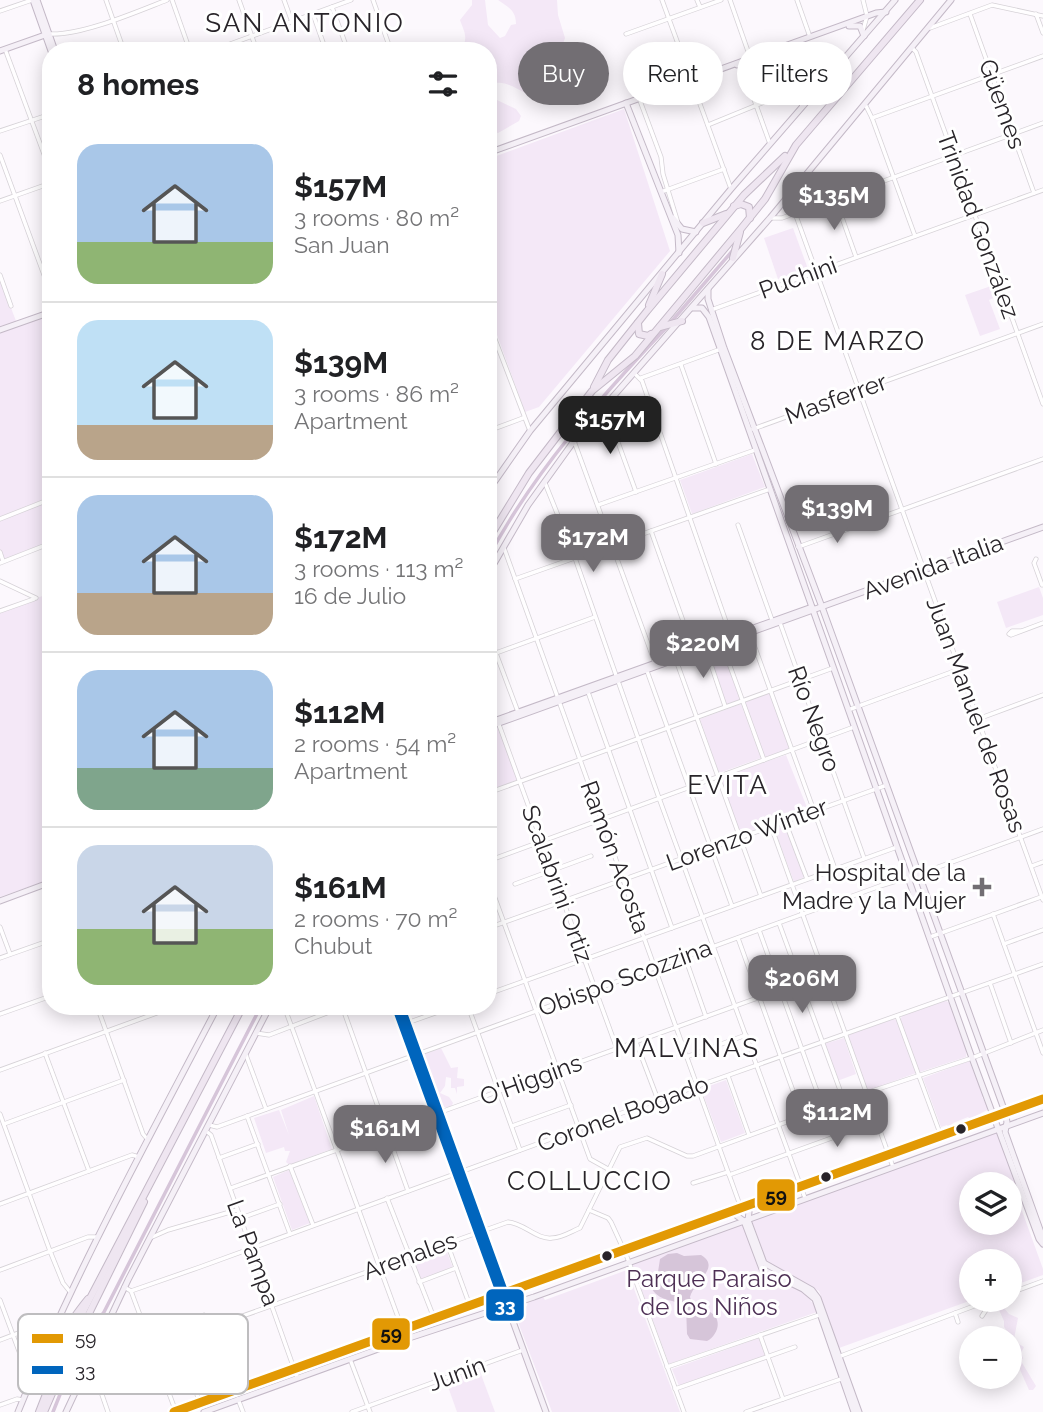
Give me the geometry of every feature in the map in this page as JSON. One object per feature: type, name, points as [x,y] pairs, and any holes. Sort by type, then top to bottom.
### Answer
[{"type":"highway","points":[[592,391],[630,360],[749,220],[774,185],[796,145],[920,0]]},
{"type":"highway","points":[[497,525],[529,473],[592,391],[608,360],[734,206],[755,182],[796,145]]},
{"type":"highway","points":[[734,206],[741,204],[749,207],[749,220]]},
{"type":"highway","points":[[703,223],[728,213]]},
{"type":"highway","points":[[733,258],[740,230]]},
{"type":"highway","points":[[647,311],[662,274]]},
{"type":"highway","points":[[639,321],[639,334],[648,336],[656,330],[681,321]]},
{"type":"highway","points":[[84,1314],[238,1015]]},
{"type":"highway","points":[[89,1314],[138,1217],[149,1187]]},
{"type":"highway","points":[[75,1314],[98,1286]]},
{"type":"highway","points":[[42,1412],[49,1394]]},
{"type":"main road","points":[[34,0],[50,42]]},
{"type":"main road","points":[[497,478],[530,430],[863,33],[895,0]]},
{"type":"main road","points":[[497,558],[544,481],[574,441],[770,218],[951,0]]},
{"type":"main road","points":[[810,38],[867,16],[886,12]]},
{"type":"main road","points":[[798,42],[853,24],[860,26],[863,33]]},
{"type":"main road","points":[[3,50],[47,34]]},
{"type":"main road","points":[[497,150],[623,104]]},
{"type":"main road","points":[[627,105],[664,191],[678,235],[679,253]]},
{"type":"main road","points":[[670,216],[682,229],[696,232]]},
{"type":"main road","points":[[708,289],[722,349],[755,450],[822,607],[1005,1112],[1007,1122],[999,1129]]},
{"type":"main road","points":[[693,308],[702,308],[706,312],[755,428],[812,609],[972,1058],[1043,1238]]},
{"type":"main road","points":[[0,330],[42,315]]},
{"type":"main road","name":"Avenida Italia","points":[[498,721],[518,712],[588,692],[617,679],[647,671],[656,665],[676,660],[732,636],[822,607],[1043,527]]},
{"type":"main road","name":"Avenida Italia","points":[[498,721],[656,665],[693,649],[722,644],[776,622]]},
{"type":"main road","points":[[0,901],[42,885]]},
{"type":"main road","points":[[60,1314],[97,1237],[213,1015]]},
{"type":"main road","points":[[114,1314],[150,1238],[265,1015]]},
{"type":"main road","points":[[402,1015],[503,1294]]},
{"type":"main road","points":[[248,1385],[1043,1099]]},
{"type":"main road","points":[[1020,1107],[1019,1117],[1024,1120]]},
{"type":"main road","points":[[204,1412],[406,1339],[534,1297],[1043,1113]]},
{"type":"main road","points":[[969,1125],[976,1130],[975,1138]]},
{"type":"main road","points":[[999,1129],[1043,1244]]},
{"type":"main road","points":[[741,1208],[737,1216],[746,1220],[762,1269],[811,1295],[822,1314],[854,1412]]},
{"type":"main road","points":[[530,1284],[528,1292],[534,1297]]},
{"type":"main road","points":[[503,1294],[498,1301],[502,1306],[507,1305]]},
{"type":"main road","points":[[483,1301],[489,1306],[487,1311]]},
{"type":"main road","points":[[507,1305],[546,1412]]},
{"type":"main road","points":[[844,1378],[859,1412]]},
{"type":"main road","points":[[18,1412],[26,1394]]},
{"type":"main road","points":[[66,1412],[74,1394]]},
{"type":"main road","points":[[175,1412],[222,1394]]},
{"type":"street","points":[[0,11],[34,0]]},
{"type":"street","points":[[106,0],[121,42]]},
{"type":"street","points":[[47,34],[63,34],[169,0],[186,42]]},
{"type":"street","points":[[239,0],[254,42]]},
{"type":"street","points":[[284,0],[292,22]]},
{"type":"street","points":[[237,42],[351,0]]},
{"type":"street","points":[[373,0],[388,42]]},
{"type":"street","points":[[662,0],[677,42]]},
{"type":"street","points":[[698,0],[700,7]]},
{"type":"street","points":[[626,34],[721,0]]},
{"type":"street","points":[[730,0],[745,42]]},
{"type":"street","points":[[797,0],[810,38]]},
{"type":"street","points":[[863,0],[867,16],[863,33]]},
{"type":"street","points":[[928,28],[992,5],[1043,16]]},
{"type":"street","points":[[332,7],[345,42]]},
{"type":"street","points":[[313,14],[323,42]]},
{"type":"street","name":"Güemes","points":[[970,14],[1034,193]]},
{"type":"street","points":[[1036,15],[1043,33]]},
{"type":"street","name":"Trinidad González","points":[[912,48],[916,52],[1043,403]]},
{"type":"street","points":[[3,50],[42,149]]},
{"type":"street","points":[[873,118],[1043,56]]},
{"type":"street","points":[[864,104],[873,118],[915,236]]},
{"type":"street","points":[[642,105],[661,157],[664,191],[678,225]]},
{"type":"street","points":[[701,105],[731,189]]},
{"type":"street","points":[[708,125],[757,106],[770,144]]},
{"type":"street","points":[[0,131],[42,117]]},
{"type":"street","points":[[770,218],[782,218],[1043,123]]},
{"type":"street","points":[[0,155],[42,270]]},
{"type":"street","points":[[664,191],[724,169]]},
{"type":"street","points":[[0,201],[42,186]]},
{"type":"street","name":"Puchini","points":[[711,310],[1043,190]]},
{"type":"street","points":[[835,198],[856,257]]},
{"type":"street","name":"Juan Manuel de Rosas","points":[[795,213],[1043,897]]},
{"type":"street","points":[[0,275],[11,306]]},
{"type":"street","name":"Masferrer","points":[[748,430],[1043,324]]},
{"type":"street","points":[[497,346],[523,418],[530,430]]},
{"type":"street","points":[[641,378],[722,349]]},
{"type":"street","points":[[681,365],[716,464]]},
{"type":"street","points":[[634,373],[641,378],[732,636]]},
{"type":"street","points":[[603,408],[607,412],[636,492]]},
{"type":"street","points":[[497,428],[523,418]]},
{"type":"street","points":[[574,441],[656,665]]},
{"type":"street","points":[[598,505],[755,450]]},
{"type":"street","points":[[798,547],[1043,459]]},
{"type":"street","points":[[544,481],[575,558],[659,798],[805,1198]]},
{"type":"street","points":[[515,579],[773,488]]},
{"type":"street","points":[[0,519],[42,502]]},
{"type":"street","name":"Río Negro","points":[[738,525],[800,680],[864,858]]},
{"type":"street","points":[[651,531],[693,649]]},
{"type":"street","name":"Ramón Acosta","points":[[503,546],[741,1208]]},
{"type":"street","points":[[0,552],[2,562],[42,547]]},
{"type":"street","points":[[1035,559],[1034,563],[1043,585]]},
{"type":"street","points":[[0,581],[36,598],[0,611]]},
{"type":"street","points":[[497,653],[595,617]]},
{"type":"street","points":[[1021,631],[1043,623]]},
{"type":"street","points":[[750,634],[835,869]]},
{"type":"street","points":[[722,644],[764,760]]},
{"type":"street","points":[[705,648],[725,707]]},
{"type":"street","points":[[497,656],[518,712]]},
{"type":"street","points":[[676,660],[761,896]]},
{"type":"street","points":[[497,790],[833,668]]},
{"type":"street","points":[[848,710],[960,669]]},
{"type":"street","points":[[647,671],[732,906]]},
{"type":"street","points":[[588,692],[672,928]]},
{"type":"street","points":[[978,719],[1043,695]]},
{"type":"street","name":"Scalabrini Ortiz","points":[[498,721],[617,1048]]},
{"type":"street","points":[[497,858],[854,727]]},
{"type":"street","name":"Lorenzo Winter","points":[[497,925],[887,785]]},
{"type":"street","points":[[785,821],[807,879]]},
{"type":"street","points":[[771,826],[892,1167]]},
{"type":"street","name":"Obispo Scozzina","points":[[207,1128],[217,1127],[908,876],[1043,830]]},
{"type":"street","points":[[497,991],[897,847]]},
{"type":"street","points":[[515,884],[590,856]]},
{"type":"street","points":[[1031,867],[1043,862]]},
{"type":"street","points":[[929,937],[1043,897]]},
{"type":"street","points":[[497,902],[590,1159],[608,1168]]},
{"type":"street","points":[[993,914],[1043,1054]]},
{"type":"street","points":[[779,923],[844,1101]]},
{"type":"street","points":[[0,928],[10,954]]},
{"type":"street","points":[[759,930],[822,1108]]},
{"type":"street","points":[[1004,944],[1043,930]]},
{"type":"street","points":[[738,938],[802,1116]]},
{"type":"street","points":[[0,958],[42,943]]},
{"type":"street","points":[[685,957],[706,1017]]},
{"type":"street","name":"Coronel Bogado","points":[[128,1289],[251,1248],[1043,964]]},
{"type":"street","name":"O'Higgins","points":[[437,1113],[824,974]]},
{"type":"street","points":[[990,983],[1011,1043]]},
{"type":"street","points":[[0,1014],[42,999]]},
{"type":"street","points":[[100,1015],[143,1133],[148,1140]]},
{"type":"street","points":[[0,1070],[146,1015]]},
{"type":"street","points":[[288,1015],[406,1339]]},
{"type":"street","points":[[256,1033],[269,1035],[322,1015]]},
{"type":"street","points":[[346,1015],[408,1191]]},
{"type":"street","points":[[405,1024],[430,1015]]},
{"type":"street","points":[[471,1015],[520,1150]]},
{"type":"street","points":[[897,1016],[941,1136]]},
{"type":"street","name":"Arenales","points":[[248,1314],[508,1222],[545,1238],[556,1238],[580,1228],[620,1147],[647,1138],[690,1156],[972,1058],[1043,1030]]},
{"type":"street","points":[[687,1057],[746,1035]]},
{"type":"street","points":[[636,1042],[658,1100]]},
{"type":"street","points":[[45,1052],[89,1171]]},
{"type":"street","points":[[246,1054],[266,1109]]},
{"type":"street","points":[[728,1076],[749,1135]]},
{"type":"street","points":[[4,1124],[124,1080]]},
{"type":"street","points":[[512,1126],[570,1105]]},
{"type":"street","points":[[0,1114],[50,1251],[63,1283],[71,1293]]},
{"type":"street","points":[[247,1116],[290,1234]]},
{"type":"street","points":[[693,1183],[789,1154],[876,1122]]},
{"type":"street","name":"La Pampa","points":[[207,1128],[297,1377]]},
{"type":"street","points":[[230,1188],[387,1132]]},
{"type":"street","points":[[219,1158],[258,1144]]},
{"type":"street","points":[[0,1204],[132,1155],[139,1157]]},
{"type":"street","points":[[290,1166],[313,1225]]},
{"type":"street","points":[[387,1198],[434,1318]]},
{"type":"street","points":[[241,1219],[279,1204]]},
{"type":"street","points":[[150,1238],[168,1230],[237,1210]]},
{"type":"street","points":[[589,1210],[610,1220],[629,1262],[684,1412]]},
{"type":"street","points":[[0,1270],[88,1237],[97,1237]]},
{"type":"street","points":[[447,1243],[470,1306]]},
{"type":"street","points":[[419,1282],[456,1268]]},
{"type":"street","points":[[1022,1289],[1043,1281]]},
{"type":"street","points":[[128,1289],[138,1314]]},
{"type":"street","points":[[0,1300],[18,1348]]},
{"type":"street","points":[[837,1357],[960,1312]]},
{"type":"street","points":[[982,1316],[985,1312]]},
{"type":"street","points":[[667,1367],[822,1314]]},
{"type":"street","points":[[955,1314],[958,1322]]},
{"type":"street","points":[[0,1340],[18,1333]]},
{"type":"street","points":[[760,1335],[783,1399]]},
{"type":"street","points":[[675,1390],[795,1347]]},
{"type":"street","name":"Junín","points":[[352,1412],[523,1350]]},
{"type":"street","points":[[350,1359],[370,1412]]},
{"type":"street","points":[[747,1412],[844,1378]]},
{"type":"street","points":[[102,1394],[108,1412]]},
{"type":"street","points":[[169,1394],[175,1412]]},
{"type":"street","points":[[197,1394],[200,1402]]},
{"type":"street","points":[[0,1405],[15,1399],[23,1400]]},
{"type":"street","points":[[238,1399],[243,1412]]},
{"type":"green space","points":[[472,0],[485,0],[488,25],[500,38],[505,36],[511,25],[516,24],[516,19],[513,12],[498,0],[557,0],[558,15],[565,38],[564,42],[518,42],[518,89],[497,83],[497,42],[464,42],[460,20],[472,5]]},
{"type":"green space","points":[[497,100],[516,109],[521,116],[519,121],[497,133]]},
{"type":"green space","points":[[624,109],[670,251],[539,407],[525,412],[497,335],[497,156]]},
{"type":"green space","points":[[793,228],[808,269],[778,279],[764,238]]},
{"type":"green space","points":[[0,279],[16,321],[42,312],[42,546],[4,561],[0,550]]},
{"type":"green space","points":[[994,285],[998,296],[989,300],[1000,329],[980,336],[965,295]]},
{"type":"green space","points":[[752,454],[765,487],[692,514],[680,480]]},
{"type":"green space","points":[[1039,587],[1043,598],[1043,615],[1006,628],[997,602]]},
{"type":"green space","points":[[42,596],[42,882],[0,897],[0,611]]},
{"type":"green space","points":[[721,646],[741,699],[726,705],[708,650]]},
{"type":"green space","points":[[771,691],[791,749],[764,758],[743,701]]},
{"type":"green space","points":[[741,704],[761,758],[719,773],[700,719]]},
{"type":"green space","points":[[497,725],[517,780],[497,788]]},
{"type":"green space","points":[[786,755],[808,810],[740,835],[719,777]]},
{"type":"green space","points":[[784,824],[804,877],[794,882],[774,828]]},
{"type":"green space","points":[[945,1000],[949,1003],[954,1017],[957,1017],[955,1020],[967,1046],[966,1057],[920,1072],[900,1021],[902,1016]]},
{"type":"green space","points":[[894,1019],[898,1021],[916,1073],[867,1091],[847,1035]]},
{"type":"green space","points":[[844,1038],[856,1074],[837,1081],[824,1044]]},
{"type":"green space","points":[[441,1048],[451,1068],[458,1067],[457,1078],[464,1079],[464,1086],[457,1087],[457,1094],[455,1088],[451,1088],[451,1078],[446,1077],[445,1086],[440,1093],[449,1097],[453,1103],[451,1107],[442,1107],[436,1100],[422,1055]]},
{"type":"green space","points":[[969,1061],[987,1110],[970,1119],[968,1117],[953,1123],[950,1128],[947,1125],[941,1127],[923,1078]]},
{"type":"green space","points":[[726,1080],[745,1133],[721,1142],[701,1089]]},
{"type":"green space","points":[[314,1096],[332,1149],[299,1161],[292,1167],[286,1162],[290,1151],[285,1151],[284,1147],[266,1153],[254,1118],[279,1110],[289,1135],[281,1110]]},
{"type":"green space","points":[[997,1132],[1012,1172],[959,1172],[959,1235],[1022,1235],[1022,1211],[1043,1275],[1022,1283],[1022,1249],[959,1249],[959,1305],[839,1348],[819,1291],[768,1265],[752,1221]]},
{"type":"green space","points":[[289,1170],[310,1223],[292,1230],[273,1177]]},
{"type":"green space","name":"Parque Paraiso de los Niños","points":[[742,1224],[760,1270],[807,1296],[817,1312],[669,1364],[632,1264]]},
{"type":"green space","points":[[445,1247],[453,1268],[420,1280],[412,1259]]},
{"type":"green space","points":[[627,1270],[680,1412],[552,1412],[518,1322],[516,1311],[520,1308],[519,1304],[522,1302],[523,1308],[528,1301],[536,1297],[543,1297],[545,1300]]},
{"type":"green space","points":[[1000,1312],[1007,1312],[1018,1318],[1016,1326],[1004,1326]]},
{"type":"green space","points":[[759,1338],[766,1356],[679,1386],[672,1369]]},
{"type":"green space","points":[[1022,1363],[1036,1386],[1029,1390],[1022,1374]]},
{"type":"green space","points":[[479,1369],[495,1412],[457,1412],[446,1381]]},
{"type":"shaded area","points":[[677,1253],[684,1256],[701,1255],[709,1265],[690,1297],[693,1306],[710,1312],[717,1319],[718,1327],[707,1341],[690,1339],[687,1334],[686,1307],[659,1296],[652,1289],[660,1259]]},
{"type":"waterway","points":[[671,322],[734,249]]},
{"type":"waterway","points":[[497,542],[526,495],[569,437],[666,328]]},
{"type":"waterway","points":[[103,1314],[256,1015]]},
{"type":"waterway","points":[[53,1412],[60,1394]]},
{"type":"transit line","name":"33","points":[[399,1015],[501,1294],[498,1301],[501,1305],[507,1305],[510,1298],[504,1293],[403,1015]]},
{"type":"transit line","name":"59","points":[[248,1385],[1043,1099]]},
{"type":"transit line","name":"59","points":[[174,1412],[224,1394]]},
{"type":"place","name":"Hospital de la Madre y la Mujer","points":[[982,887]]},
{"type":"district","name":"SAN ANTONIO","points":[[305,23]]},
{"type":"district","name":"8 DE MARZO","points":[[838,341]]},
{"type":"district","name":"EVITA","points":[[728,785]]},
{"type":"district","name":"MALVINAS","points":[[687,1048]]},
{"type":"district","name":"COLLUCCIO","points":[[590,1181]]}]
